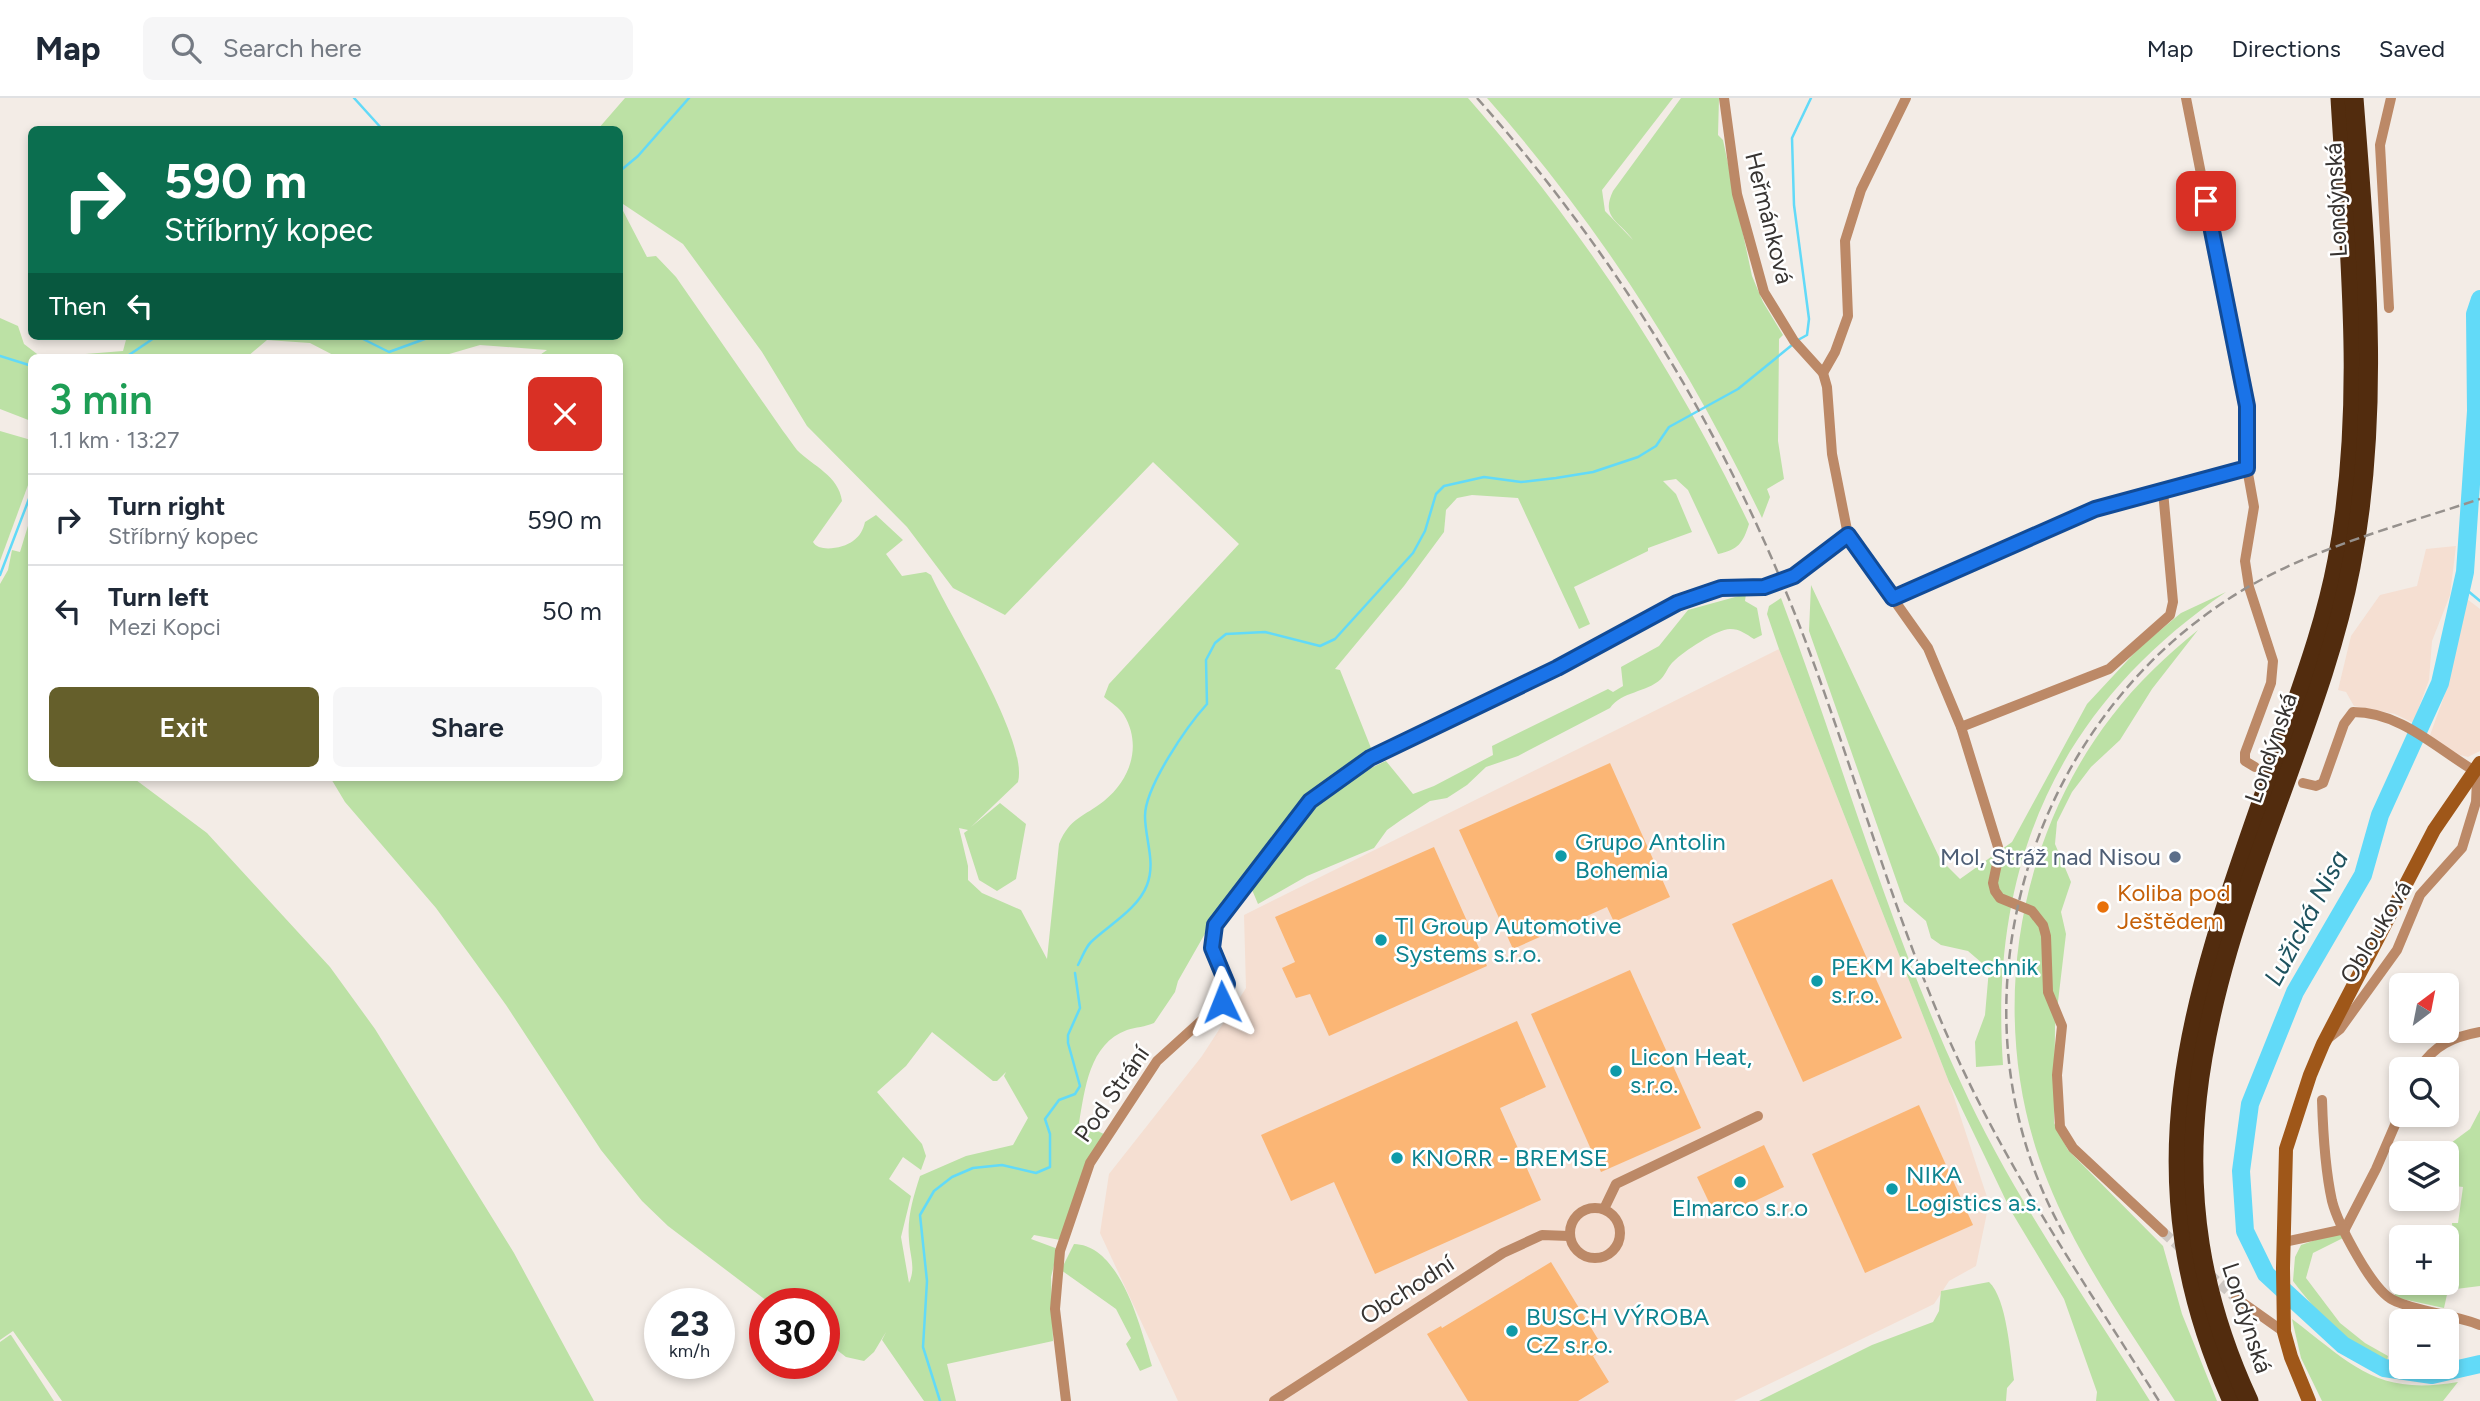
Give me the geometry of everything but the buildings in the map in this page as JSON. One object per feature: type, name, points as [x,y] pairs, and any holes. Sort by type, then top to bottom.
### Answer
[{"type":"highway","name":"Londýnská","points":[[2232,1401],[2205,1332],[2185,1252],[2179,1203],[2178,1117],[2189,1036],[2206,965],[2227,897],[2304,683],[2321,626],[2341,537],[2351,457],[2354,377],[2340,98]]},
{"type":"highway","name":"Londýnská","points":[[2249,1401],[2222,1332],[2204,1268],[2193,1169],[2196,1099],[2218,981],[2329,653],[2351,568],[2357,532],[2364,484],[2369,386],[2354,98]]},
{"type":"street","name":"Heřmánková","points":[[1724,98],[1737,194],[1765,292],[1794,341],[1823,373]]},
{"type":"street","points":[[1906,98],[1861,190],[1845,240],[1848,316],[1835,352],[1823,373],[1827,387],[1832,454],[1848,535],[1928,648],[1961,727],[1998,847],[1995,891],[2000,898],[2032,911],[2043,925],[2048,992],[2062,1026],[2057,1075],[2060,1127],[2073,1148],[2163,1232]]},
{"type":"street","points":[[2186,98],[2247,406],[2247,468],[2254,507],[2245,561],[2249,587],[2273,661],[2271,683],[2245,753],[2245,761],[2255,767]]},
{"type":"street","points":[[2389,308],[2380,145],[2391,98]]},
{"type":"street","points":[[1893,598],[2095,509],[2247,468]]},
{"type":"street","points":[[1961,727],[2109,669],[2170,615],[2173,602],[2162,491]]},
{"type":"street","name":"Pod Strání","points":[[1066,1401],[1055,1309],[1060,1251],[1090,1163],[1157,1061],[1222,1002],[1227,984],[1212,948],[1215,925],[1310,801],[1370,758],[1557,668],[1677,603],[1721,588],[1764,587],[1782,582],[1848,535]]},
{"type":"street","name":"Londýnská","points":[[2303,783],[2316,786],[2323,783],[2344,724],[2353,712],[2364,712],[2410,727],[2428,741],[2477,766],[2434,830],[2323,1044],[2309,1075],[2287,1149],[2284,1332],[2309,1401]]},
{"type":"street","name":"Oblouková","points":[[2323,1044],[2340,1029],[2397,950],[2420,895],[2462,848],[2476,802],[2477,766]]},
{"type":"street","points":[[2428,1057],[2445,1041],[2480,1032]]},
{"type":"street","points":[[2322,1100],[2332,1198],[2337,1217],[2367,1275],[2382,1293],[2393,1301],[2480,1325]]},
{"type":"street","points":[[1604,1209],[1616,1184],[1758,1116]]},
{"type":"street","points":[[2345,1229],[2394,1127]]},
{"type":"street","points":[[1592,1208],[1604,1209],[1617,1222],[1620,1231],[1619,1240],[1609,1255],[1591,1258],[1581,1255],[1569,1236],[1574,1218],[1592,1208]]},
{"type":"street","points":[[2284,1242],[2345,1229]]},
{"type":"street","name":"Obchodní","points":[[1274,1401],[1503,1253],[1542,1235],[1569,1236]]},
{"type":"street","points":[[2236,1298],[2284,1332]]},
{"type":"shaded area","points":[[2456,546],[2450,595],[2432,641],[2429,680],[2413,723],[2395,714],[2354,706],[2346,692],[2338,690],[2351,636],[2380,595],[2417,586],[2426,549]]},
{"type":"shaded area","points":[[2467,599],[2480,609],[2480,751],[2468,757],[2456,754],[2429,738],[2445,694],[2453,644]]},
{"type":"shaded area","points":[[1779,649],[1949,1082],[1989,1203],[1976,1266],[1949,1281],[1934,1304],[1734,1401],[1178,1401],[1100,1233],[1109,1174],[1202,1056],[1246,988],[1244,915]]},
{"type":"green space","points":[[625,98],[1468,98],[1550,198],[1623,301],[1689,409],[1749,524],[1739,545],[1718,554],[1688,490],[1676,479],[1663,481],[1676,494],[1692,532],[1648,548],[1648,551],[1574,587],[1590,624],[1579,629],[1518,498],[1472,495],[1457,498],[1446,510],[1444,532],[1404,586],[1335,669],[1340,670],[1371,748],[1288,822],[1223,902],[1178,981],[1175,992],[1154,1023],[1127,1030],[1114,1037],[1104,1046],[1091,1069],[1079,1123],[1104,1134],[1060,1240],[1034,1235],[1031,1239],[1058,1249],[1051,1277],[1053,1341],[947,1364],[956,1401],[924,1401],[882,1340],[886,1332],[874,1352],[864,1361],[846,1357],[840,1352],[840,1288],[750,1288],[668,1226],[642,1201],[601,1150],[506,1005],[436,908],[345,802],[332,781],[623,781],[623,354],[541,354],[547,350],[480,345],[449,354],[331,354],[310,343],[267,340],[623,340],[623,211],[647,257],[656,256],[676,277],[795,448],[836,485],[842,501],[813,542],[826,548],[849,544],[859,535],[865,522],[876,515],[903,540],[886,554],[902,576],[926,572],[931,575],[986,679],[1012,738],[1018,763],[1018,782],[971,827],[1000,803],[1026,824],[1016,879],[997,891],[979,880],[964,833],[968,830],[959,828],[968,866],[968,880],[982,893],[1021,910],[1047,959],[1059,844],[1068,828],[1078,818],[1113,792],[1131,761],[1133,750],[1129,726],[1122,712],[1104,697],[1109,684],[1239,544],[1153,462],[1005,615],[953,588],[907,527],[807,426],[762,352],[683,244],[623,204],[623,126],[601,126]],"holes":[[[932,1032],[993,1081],[997,1081],[1006,1072],[1004,1076],[1028,1118],[1013,1145],[966,1156],[920,1176],[909,1223],[912,1267],[909,1283],[901,1237],[911,1196],[889,1179],[903,1157],[921,1170],[926,1156],[922,1144],[877,1092],[906,1066]]]},
{"type":"green space","points":[[1487,98],[1673,98],[1602,190],[1605,211],[1633,240],[1610,213],[1613,191],[1681,98],[1719,98],[1718,135],[1723,140],[1752,276],[1763,302],[1783,335],[1779,339],[1778,441],[1784,479],[1767,489],[1770,497],[1762,518],[1704,406],[1639,298],[1567,196]]},
{"type":"green space","points":[[0,318],[18,326],[24,344],[37,354],[28,354],[28,420],[0,409]]},
{"type":"green space","points":[[126,340],[267,340],[251,354],[86,354],[123,351]]},
{"type":"green space","points":[[0,431],[28,439],[28,485],[0,561]]},
{"type":"green space","points":[[28,526],[28,781],[137,781],[207,833],[330,967],[375,1029],[514,1253],[594,1401],[62,1401],[13,1331],[0,1340],[0,584],[8,570],[12,550],[20,552]]},
{"type":"green space","points":[[1811,585],[1940,859],[1960,879],[2012,842],[2087,704],[2140,647],[2181,613],[2226,592],[2168,637],[2118,686],[2078,739],[2046,796],[2023,857],[2008,922],[2002,992],[2003,1065],[1976,1067],[1975,1042],[1985,1015],[1989,969],[1968,951],[1941,945],[1931,938],[1926,921],[1904,902],[1809,631]]},
{"type":"green space","points":[[1746,594],[1745,601],[1757,608],[1762,635],[1754,639],[1730,629],[1709,637],[1678,657],[1655,684],[1621,698],[1610,708],[1518,756],[1486,767],[1467,785],[1447,798],[1430,801],[1387,830],[1374,848],[1307,876],[1258,904],[1250,885],[1294,829],[1343,784],[1386,761],[1413,794],[1434,786],[1493,755],[1492,746],[1608,689],[1613,692],[1623,686],[1621,667],[1659,646],[1688,610]]},
{"type":"green space","points":[[1781,598],[1888,903],[1961,1083],[2026,1205],[2150,1401],[2096,1401],[2097,1392],[2064,1299],[2011,1211],[1949,1082],[1779,649],[1767,614],[1769,606]]},
{"type":"green space","points":[[2198,630],[2152,689],[2120,740],[2091,767],[2072,792],[2057,822],[2055,844],[2071,882],[2061,912],[2066,934],[2055,1027],[2054,1123],[2068,1150],[2163,1246],[2182,1314],[2217,1401],[2175,1401],[2090,1267],[2048,1182],[2029,1124],[2018,1063],[2015,1002],[2019,940],[2031,880],[2051,822],[2078,767],[2131,692]]},
{"type":"green space","points":[[2480,1110],[2480,1286],[2459,1289],[2459,1225],[2452,1223],[2458,1223],[2463,1187],[2459,1186],[2459,1141],[2454,1141],[2470,1129]]},
{"type":"green space","points":[[2336,1233],[2343,1238],[2313,1253],[2306,1278],[2340,1323],[2365,1343],[2388,1356],[2387,1362],[2373,1357],[2347,1340],[2323,1317],[2293,1281],[2295,1257],[2301,1245]]},
{"type":"green space","points":[[1074,1244],[1090,1248],[1104,1258],[1116,1273],[1135,1311],[1152,1366],[1140,1371],[1126,1344],[1131,1338],[1116,1309],[1061,1270]]},
{"type":"green space","points":[[1989,1282],[2000,1301],[2009,1342],[2014,1380],[2007,1388],[2006,1401],[1759,1401],[1872,1345],[1933,1322],[1939,1311],[1941,1291]]},
{"type":"green space","points":[[2395,1295],[2447,1295],[2444,1308],[2393,1297]]},
{"type":"green space","points":[[2292,1319],[2367,1373],[2406,1385],[2458,1382],[2443,1401],[2322,1401],[2301,1358]]},
{"type":"green space","points":[[10,1335],[54,1401],[0,1401],[0,1342]]},
{"type":"waterway","points":[[354,98],[379,126]]},
{"type":"waterway","points":[[623,168],[638,156],[689,98]]},
{"type":"waterway","points":[[1798,340],[1807,335],[1809,319],[1794,205],[1792,138],[1811,98]]},
{"type":"waterway","name":"Lužická Nisa","points":[[2480,299],[2475,314],[2476,411],[2465,572],[2440,683],[2380,815],[2363,875],[2295,992],[2250,1104],[2241,1171],[2245,1231],[2266,1274],[2343,1345],[2384,1368],[2432,1375],[2480,1364]]},
{"type":"waterway","points":[[130,354],[151,340]]},
{"type":"waterway","points":[[365,340],[389,352],[422,340]]},
{"type":"waterway","points":[[1078,965],[1089,944],[1137,902],[1147,885],[1150,868],[1145,825],[1147,804],[1168,757],[1207,704],[1206,660],[1215,643],[1226,634],[1265,632],[1320,646],[1335,639],[1413,553],[1425,531],[1436,494],[1444,486],[1484,477],[1521,482],[1556,478],[1593,472],[1638,457],[1656,446],[1669,427],[1738,389],[1792,345]]},
{"type":"waterway","points":[[0,356],[28,365]]},
{"type":"waterway","points":[[0,575],[28,502]]},
{"type":"waterway","points":[[2462,586],[2480,601]]},
{"type":"waterway","points":[[940,1401],[923,1347],[927,1281],[920,1215],[934,1191],[952,1177],[973,1168],[1002,1165],[1036,1173],[1050,1167],[1050,1134],[1045,1119],[1059,1100],[1075,1094],[1080,1086],[1068,1043],[1068,1035],[1080,1008],[1075,973]]},
{"type":"tunnel","points":[[2163,1232],[2184,1251]]},
{"type":"tunnel","points":[[2209,1274],[2236,1298]]},
{"type":"railway","points":[[1477,98],[1524,153],[1610,267],[1686,388],[1720,450],[1752,514],[1803,635],[1921,973],[1966,1077],[2044,1219],[2159,1401]]},
{"type":"railway","points":[[2064,1234],[2027,1150],[2009,1061],[2008,972],[2023,884],[2054,800],[2099,723],[2158,655],[2230,598],[2259,581],[2320,553],[2480,499]]},
{"type":"place","name":"Grupo Antolin Bohemia","points":[[1561,856]]},
{"type":"place","name":"Mol, Stráž nad Nisou","points":[[2175,857]]},
{"type":"place","name":"Koliba pod Ještědem","points":[[2103,907]]},
{"type":"place","name":"TI Group Automotive Systems s.r.o.","points":[[1381,940]]},
{"type":"place","name":"PEKM Kabeltechnik s.r.o.","points":[[1817,981]]},
{"type":"place","name":"Licon Heat, s.r.o.","points":[[1616,1071]]},
{"type":"place","name":"KNORR - BREMSE","points":[[1397,1158]]},
{"type":"place","name":"Elmarco s.r.o","points":[[1740,1182]]},
{"type":"place","name":"NIKA Logistics a.s.","points":[[1892,1189]]},
{"type":"place","name":"BUSCH VÝROBA CZ s.r.o.","points":[[1512,1331]]},
{"type":"route","points":[[1222,1002],[1227,984],[1212,948],[1215,925],[1310,801],[1370,758],[1557,668],[1677,603],[1721,588],[1764,587],[1782,582],[1848,535],[1893,598],[2095,509],[2247,468],[2247,406],[2206,201]]}]
